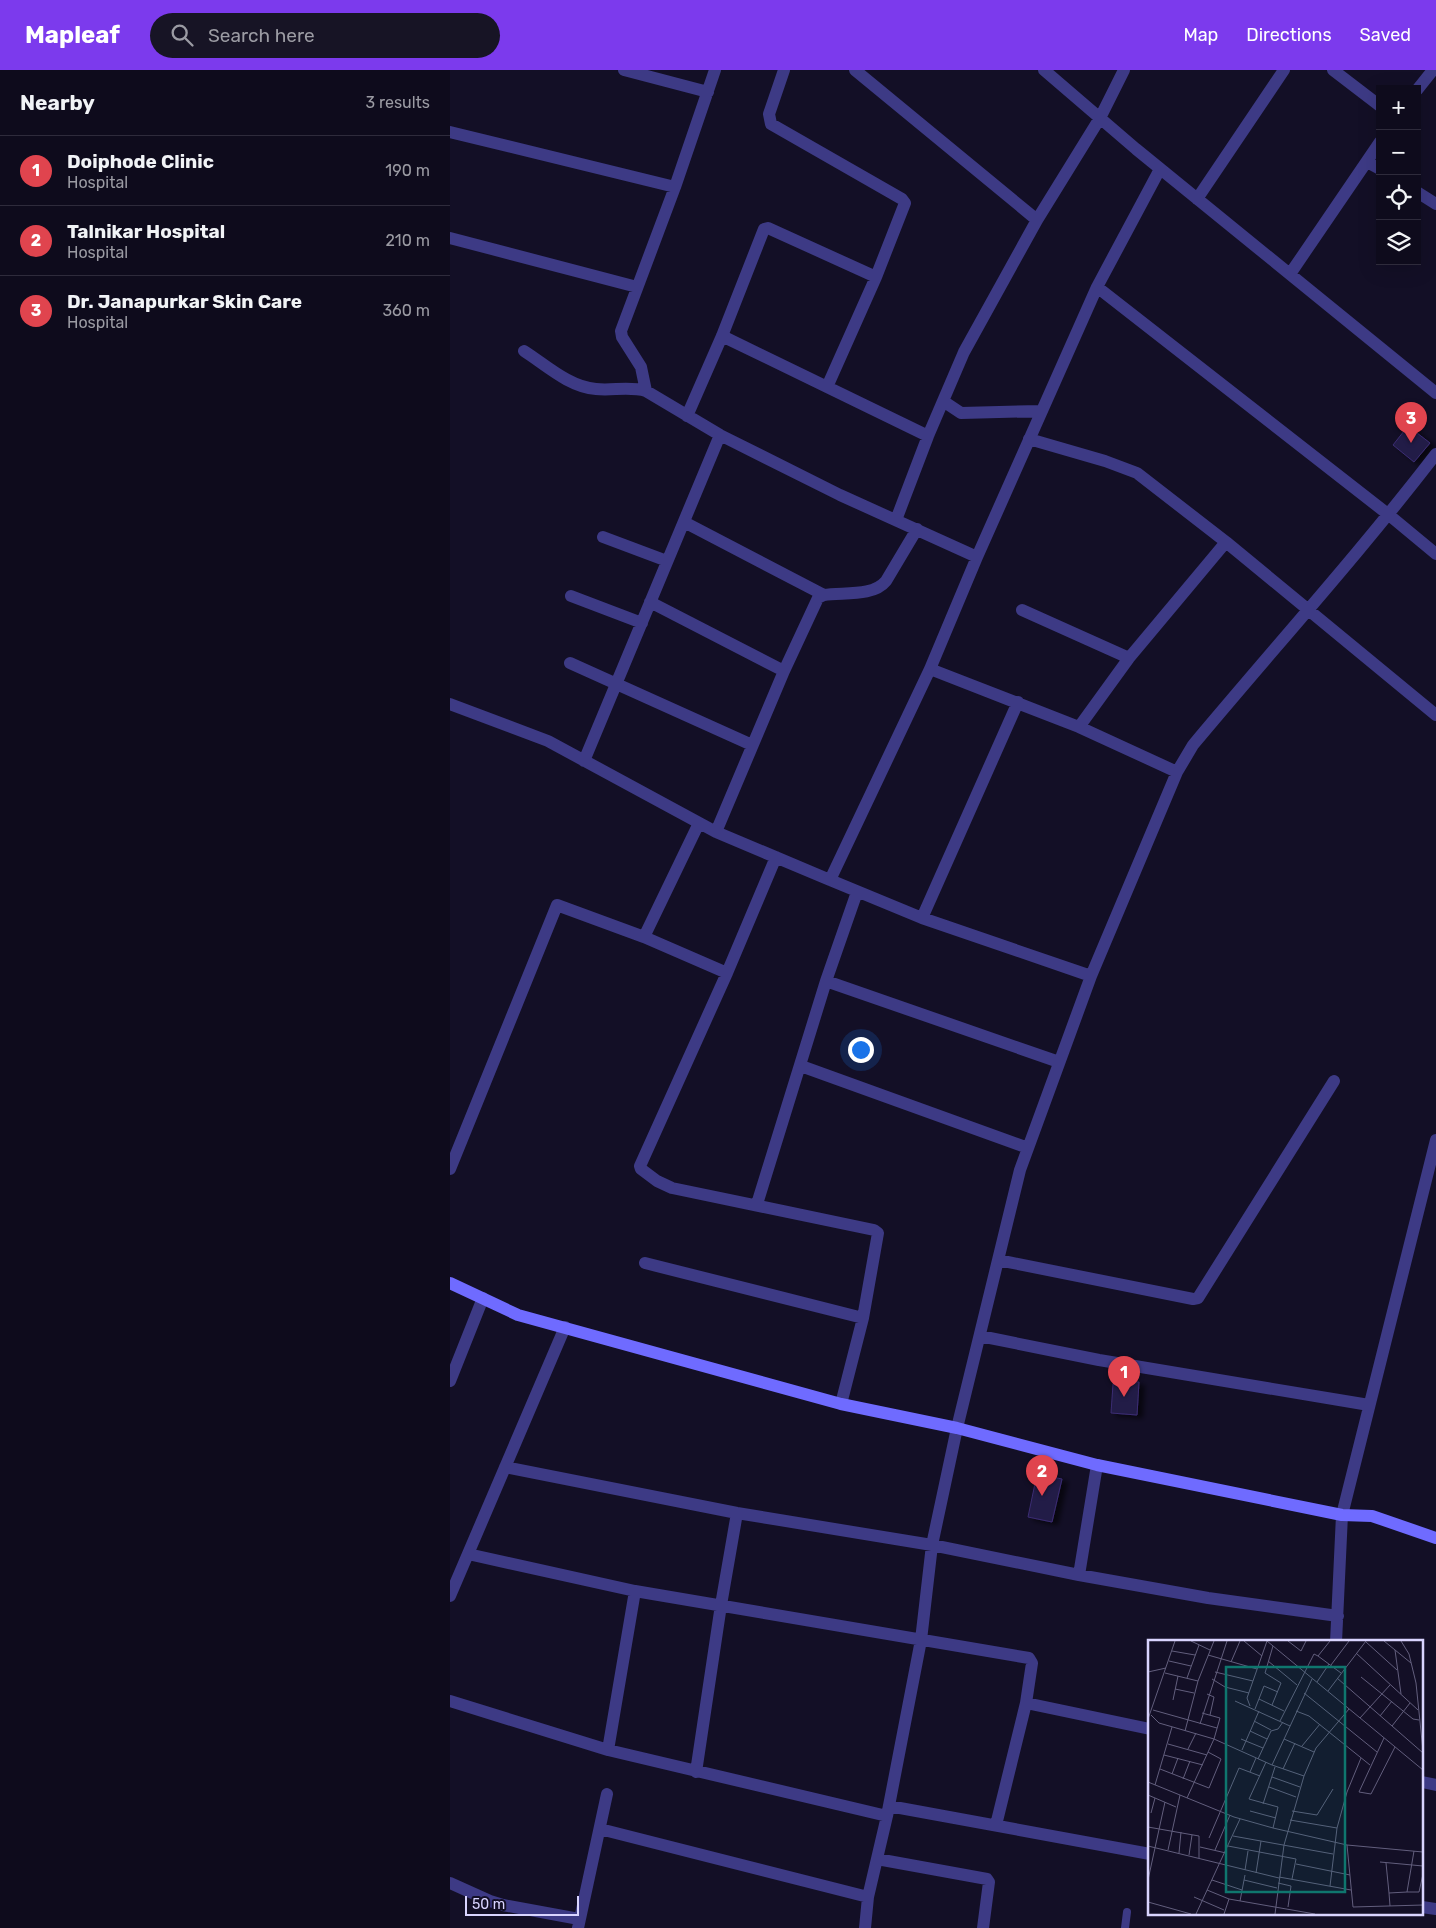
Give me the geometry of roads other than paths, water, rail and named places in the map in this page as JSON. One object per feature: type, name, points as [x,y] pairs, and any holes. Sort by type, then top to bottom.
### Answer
[{"type":"street","points":[[624,70],[708,92]]},
{"type":"street","points":[[646,391],[641,367],[620,333],[675,187],[715,70]]},
{"type":"street","points":[[784,70],[769,114],[771,124],[904,201],[876,277],[827,386]]},
{"type":"street","points":[[854,70],[1037,220]]},
{"type":"street","points":[[1044,70],[1197,199],[1436,393]]},
{"type":"street","points":[[896,520],[942,401],[964,352],[1037,220],[1100,118],[1124,70]]},
{"type":"street","points":[[1197,199],[1284,70]]},
{"type":"street","points":[[1332,70],[1376,103]]},
{"type":"street","points":[[1421,85],[1434,70]]},
{"type":"street","points":[[450,132],[675,187]]},
{"type":"street","points":[[1290,274],[1376,148]]},
{"type":"street","points":[[1367,162],[1376,167]]},
{"type":"street","points":[[830,880],[930,669],[977,557],[1097,287],[1160,168]]},
{"type":"street","points":[[1421,195],[1436,204]]},
{"type":"street","points":[[687,416],[722,336],[765,228],[876,277]]},
{"type":"street","points":[[450,238],[637,287]]},
{"type":"street","points":[[1097,287],[1389,515],[1436,554]]},
{"type":"street","points":[[722,336],[928,436]]},
{"type":"street","points":[[524,351],[579,385],[596,389],[632,388],[646,391],[720,435],[840,495],[977,557]]},
{"type":"street","points":[[942,401],[961,413],[1042,411]]},
{"type":"street","points":[[584,761],[720,435]]},
{"type":"street","points":[[1029,439],[1137,473],[1308,608],[1436,715]]},
{"type":"street","points":[[865,1928],[868,1897],[888,1811],[921,1640],[932,1545],[957,1428],[1020,1170],[1091,976],[1177,772],[1193,745],[1389,515],[1436,454]]},
{"type":"street","points":[[684,522],[824,595],[870,591],[879,588],[886,581],[917,529]]},
{"type":"street","points":[[603,536],[668,561]]},
{"type":"street","points":[[1079,727],[1129,658],[1226,542]]},
{"type":"street","points":[[716,832],[784,671],[817,601],[824,595]]},
{"type":"street","points":[[571,596],[642,623]]},
{"type":"street","points":[[650,602],[784,671]]},
{"type":"street","points":[[1022,610],[1129,658]]},
{"type":"street","points":[[570,663],[752,745]]},
{"type":"street","points":[[930,669],[1079,727],[1177,772]]},
{"type":"street","points":[[922,918],[1018,702]]},
{"type":"street","points":[[450,704],[548,741],[716,832],[922,918],[1091,976]]},
{"type":"street","points":[[644,937],[699,823]]},
{"type":"street","points":[[776,857],[727,973],[640,1166],[641,1169],[657,1181],[672,1188],[757,1204],[874,1230],[878,1233],[863,1318],[841,1404]]},
{"type":"street","points":[[757,1204],[826,982],[858,892]]},
{"type":"street","points":[[450,1169],[557,905],[644,937],[727,973]]},
{"type":"street","points":[[826,982],[1059,1062]]},
{"type":"street","points":[[801,1066],[1028,1148]]},
{"type":"street","points":[[998,1260],[1196,1299],[1334,1081]]},
{"type":"street","points":[[1336,1640],[1342,1515],[1436,1140]]},
{"type":"street","points":[[646,1263],[863,1318]]},
{"type":"street","points":[[450,1283],[518,1315],[841,1404],[957,1428],[1097,1465],[1342,1515],[1372,1516],[1436,1538]]},
{"type":"street","points":[[450,1380],[483,1298]]},
{"type":"street","points":[[450,1596],[565,1327]]},
{"type":"street","points":[[980,1336],[1099,1360],[1369,1404]]},
{"type":"street","points":[[1079,1575],[1097,1465]]},
{"type":"street","points":[[505,1468],[737,1513],[932,1545],[1079,1575],[1208,1598],[1338,1616]]},
{"type":"street","points":[[696,1772],[737,1513]]},
{"type":"street","points":[[468,1554],[635,1591],[1029,1658],[1032,1663],[1026,1703],[996,1825]]},
{"type":"street","points":[[608,1750],[635,1591]]},
{"type":"street","points":[[450,1701],[608,1750],[696,1772],[888,1811],[996,1825],[1148,1854]]},
{"type":"street","points":[[1026,1703],[1148,1729]]},
{"type":"street","points":[[450,1883],[502,1905],[579,1924],[607,1794]]},
{"type":"street","points":[[600,1829],[868,1897]]},
{"type":"street","points":[[877,1859],[986,1879],[989,1882],[983,1928]]},
{"type":"lane","points":[[1125,1928],[1127,1912]]},
{"type":"place","name":"Dr. Janapurkar Skin Care","points":[[1411,443]]},
{"type":"place","name":"Doiphode Clinic","points":[[1124,1397]]},
{"type":"place","name":"Talnikar Hospital","points":[[1042,1496]]}]
